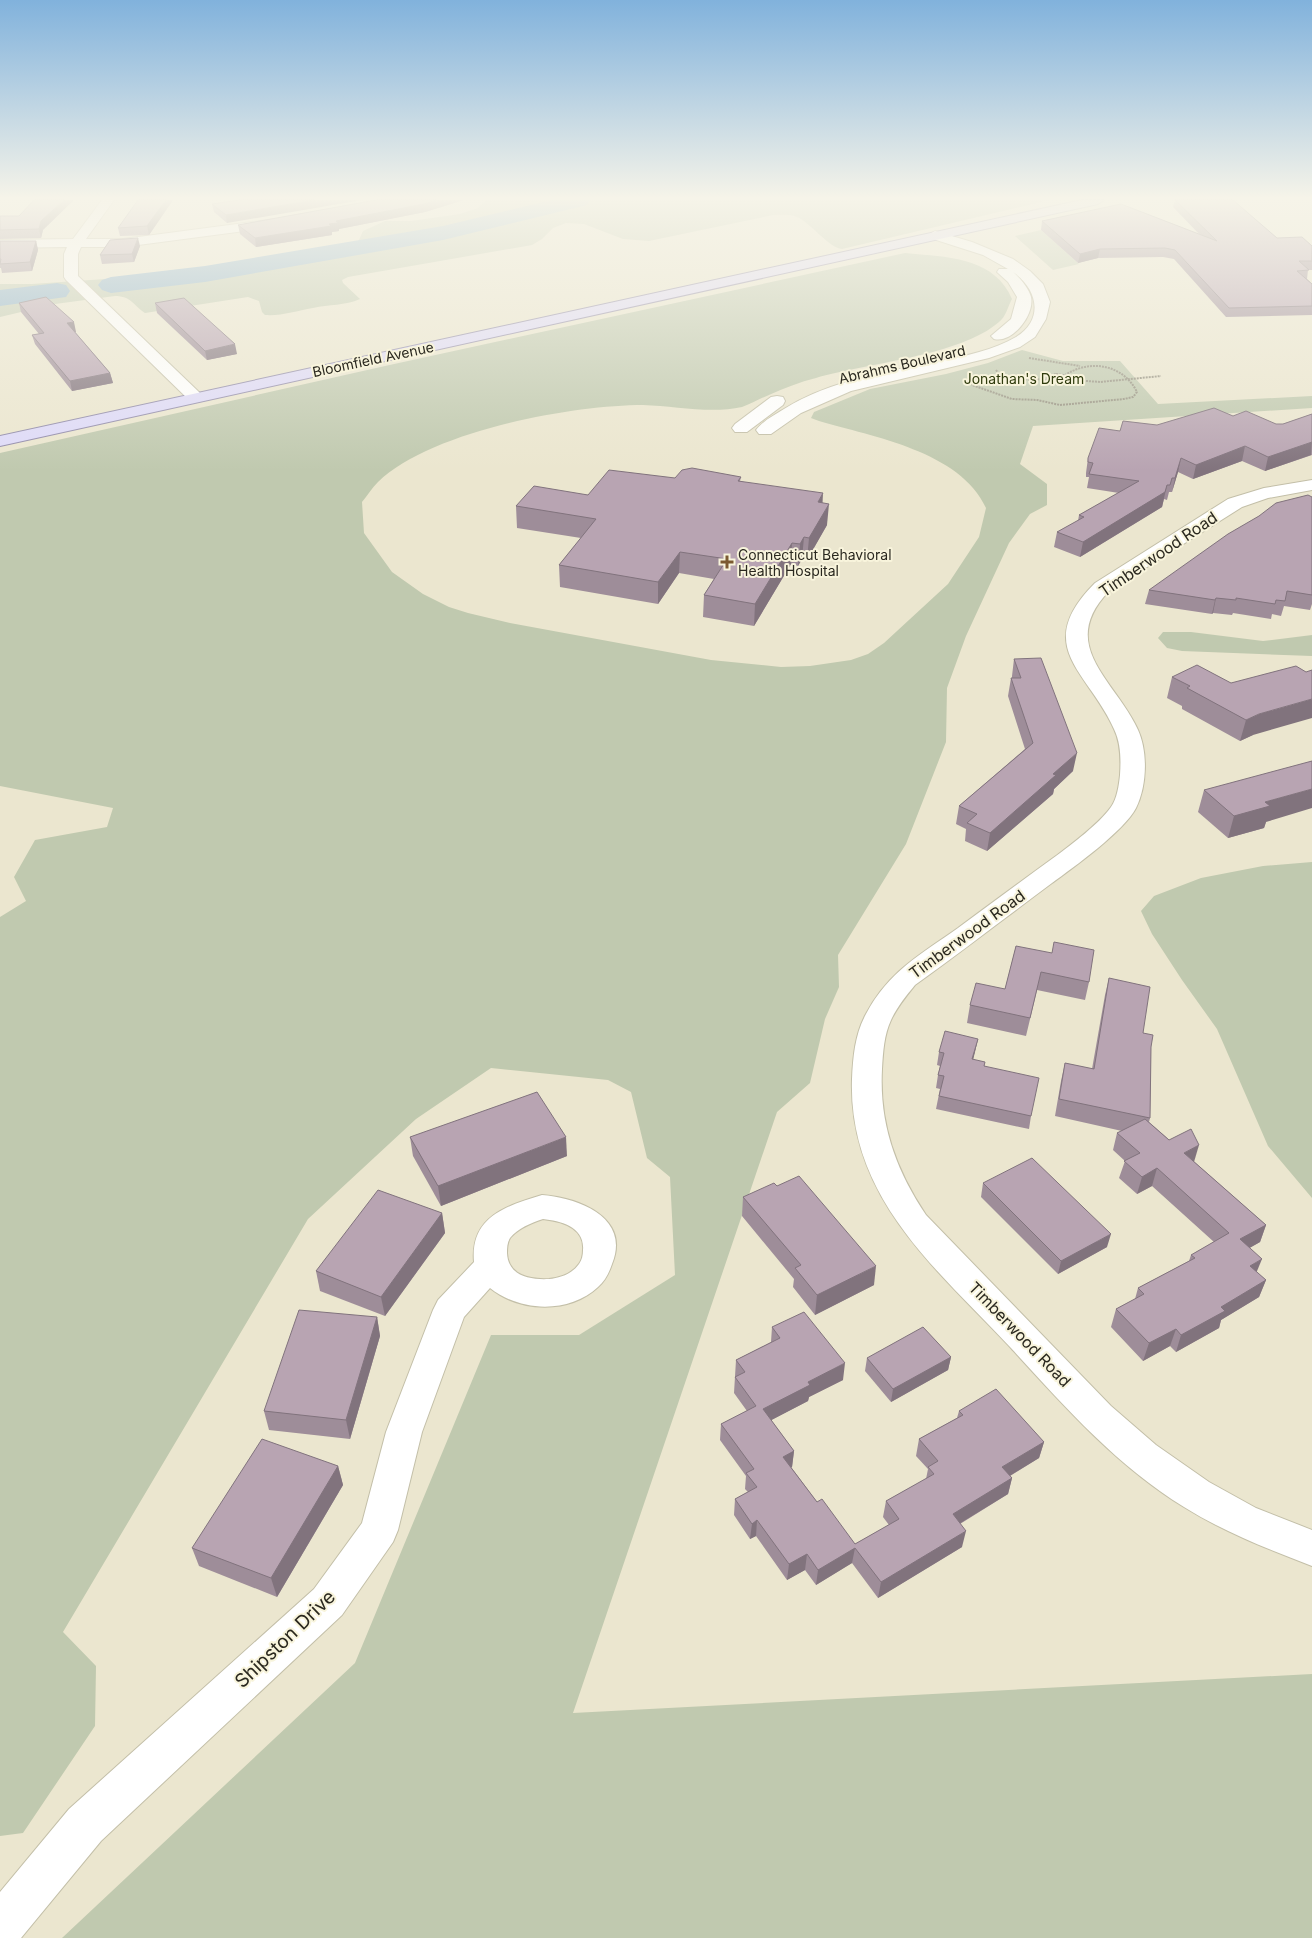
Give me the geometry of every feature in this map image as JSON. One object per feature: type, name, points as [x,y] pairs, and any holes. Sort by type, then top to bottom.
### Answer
[{"type":"main road","name":"Bloomfield Avenue","points":[[0,441],[688,290]]},
{"type":"street","points":[[85,290],[195,397]]},
{"type":"street","name":"Abrahms Boulevard","points":[[741,428],[771,404],[796,392],[844,376],[966,350],[994,338],[1017,323],[1023,309],[1024,297],[1020,290]]},
{"type":"street","name":"Abrahms Boulevard","points":[[765,430],[783,415],[806,402],[828,393],[881,378],[968,360],[1006,347],[1027,336],[1040,317],[1044,306],[1039,290]]},
{"type":"street","name":"Timberwood Road","points":[[1312,485],[1264,493],[1235,503],[1102,587],[1089,601],[1081,614],[1078,632],[1079,647],[1089,677],[1112,705],[1127,730],[1133,770],[1124,807],[1089,844],[905,979],[886,1003],[874,1027],[868,1059],[866,1086],[868,1122],[878,1157],[895,1196],[915,1224],[1098,1416],[1143,1457],[1196,1494],[1244,1520],[1312,1548]]},
{"type":"street","name":"Shipston Drive","points":[[0,1928],[86,1825],[328,1602],[379,1530],[404,1432],[450,1310],[483,1272],[492,1268]]},
{"type":"path","points":[[969,375],[968,380],[972,385],[997,396],[1012,399],[1036,400],[1065,405],[1133,397],[1136,395],[1137,389],[1121,371],[1114,368],[1081,366],[1027,358]]},
{"type":"path","points":[[998,366],[993,368],[1004,379],[1046,379],[1060,384],[1070,384],[1074,380]]},
{"type":"path","points":[[1065,375],[1081,366]]},
{"type":"path","points":[[1046,379],[1052,374],[1065,375],[1074,380],[1100,382],[1160,376]]},
{"type":"green space","points":[[0,290],[351,290],[360,299],[349,303],[283,314],[265,315],[262,312],[259,301],[248,297],[145,313],[128,299],[115,296],[55,304],[0,317]]},
{"type":"green space","name":"Jonathan's Dream","points":[[733,290],[1007,290],[1012,299],[999,322],[982,334],[937,351],[810,380],[742,407],[705,410],[643,405],[613,406],[542,416],[504,424],[466,435],[432,448],[402,464],[378,482],[362,502],[364,533],[392,572],[423,594],[449,607],[510,623],[711,660],[781,667],[810,666],[851,660],[868,654],[884,643],[948,584],[979,537],[986,508],[974,489],[957,473],[936,460],[913,449],[811,418],[814,412],[870,389],[946,374],[988,363],[1022,350],[1063,361],[1120,361],[1158,404],[1312,396],[1312,408],[1033,426],[1020,464],[1047,484],[1047,505],[1030,514],[1009,543],[966,636],[947,688],[946,742],[906,844],[838,955],[839,987],[825,1019],[810,1083],[777,1112],[573,1713],[1312,1674],[1312,1938],[62,1938],[355,1663],[491,1335],[579,1335],[675,1275],[670,1177],[647,1158],[631,1092],[608,1080],[491,1068],[416,1119],[308,1219],[63,1632],[96,1666],[95,1726],[23,1833],[0,1836],[0,917],[26,901],[14,877],[35,840],[107,827],[113,808],[0,786],[0,453],[385,366]]},
{"type":"green space","points":[[1163,632],[1191,632],[1263,641],[1312,635],[1312,656],[1182,651],[1167,648],[1158,638]]},
{"type":"green space","points":[[1312,862],[1312,1198],[1268,1146],[1217,1029],[1152,934],[1141,911],[1154,896],[1201,878],[1263,866]]},
{"type":"building","points":[[1213,290],[1312,290],[1312,306],[1229,308]]},
{"type":"building","points":[[46,297],[74,322],[67,323],[110,373],[70,381],[32,335],[44,333],[19,303]]},
{"type":"building","points":[[184,298],[235,344],[205,351],[155,303]]},
{"type":"building","points":[[1214,408],[1233,416],[1246,411],[1276,424],[1283,424],[1312,414],[1312,442],[1268,457],[1245,446],[1196,465],[1181,458],[1175,478],[1172,478],[1170,485],[1167,485],[1165,492],[1083,542],[1057,532],[1084,517],[1079,515],[1139,481],[1089,474],[1093,463],[1088,462],[1088,458],[1099,428],[1120,431],[1123,421],[1157,425]]},
{"type":"building","points":[[692,468],[741,477],[738,481],[823,493],[818,502],[829,504],[809,538],[804,537],[800,544],[792,543],[755,604],[704,595],[727,559],[680,552],[658,582],[559,565],[596,519],[516,506],[534,486],[588,495],[609,470],[675,478],[682,470]]},
{"type":"building","points":[[1308,495],[1312,497],[1312,595],[1287,591],[1285,601],[1276,600],[1275,604],[1236,598],[1236,600],[1216,598],[1215,600],[1149,590],[1228,534],[1259,516],[1276,503]]},
{"type":"building","points":[[1041,658],[1077,753],[1053,774],[1056,775],[990,833],[967,823],[977,814],[959,806],[1033,743],[1011,678],[1021,678],[1014,659]]},
{"type":"building","points":[[1197,665],[1231,683],[1296,666],[1306,672],[1312,670],[1312,699],[1259,714],[1246,720],[1187,688],[1190,686],[1172,677]]},
{"type":"building","points":[[1312,761],[1312,789],[1265,802],[1270,806],[1234,816],[1204,790]]},
{"type":"building","points":[[1054,942],[1094,950],[1089,982],[1041,972],[1030,1018],[970,1005],[976,983],[1005,989],[1016,946],[1052,953]]},
{"type":"building","points":[[1109,978],[1150,987],[1143,1033],[1153,1035],[1151,1047],[1150,1118],[1059,1099],[1065,1063],[1094,1069]]},
{"type":"building","points":[[945,1031],[978,1039],[972,1059],[985,1062],[984,1066],[1039,1078],[1031,1116],[939,1096],[944,1076],[938,1075],[944,1053],[939,1052]]},
{"type":"building","points":[[537,1092],[566,1137],[438,1186],[410,1137]]},
{"type":"building","points":[[1145,1119],[1169,1140],[1191,1129],[1199,1145],[1184,1153],[1266,1225],[1240,1239],[1262,1259],[1250,1266],[1266,1280],[1221,1307],[1225,1311],[1181,1335],[1176,1329],[1149,1343],[1116,1309],[1144,1294],[1138,1288],[1195,1258],[1191,1255],[1229,1233],[1157,1168],[1142,1177],[1124,1161],[1140,1153],[1117,1133]]},
{"type":"building","points":[[1032,1158],[1111,1234],[1061,1261],[983,1183]]},
{"type":"building","points":[[799,1176],[876,1266],[817,1295],[795,1268],[801,1265],[743,1197],[774,1183],[777,1186]]},
{"type":"building","points":[[378,1190],[442,1213],[381,1297],[316,1271]]},
{"type":"building","points":[[299,1310],[377,1317],[346,1420],[264,1411]]},
{"type":"building","points":[[804,1312],[845,1363],[808,1382],[810,1385],[763,1409],[794,1451],[783,1457],[817,1502],[822,1499],[855,1544],[899,1519],[886,1501],[934,1474],[928,1467],[938,1461],[919,1439],[963,1415],[959,1411],[996,1389],[1044,1442],[1002,1467],[1012,1478],[953,1514],[966,1531],[881,1582],[855,1548],[818,1570],[807,1554],[789,1564],[757,1520],[752,1524],[735,1499],[757,1487],[746,1473],[754,1469],[721,1424],[756,1406],[735,1377],[745,1372],[736,1360],[780,1338],[772,1327]]},
{"type":"building","points":[[923,1327],[951,1357],[893,1389],[867,1358]]},
{"type":"building","points":[[262,1439],[338,1466],[271,1578],[192,1548]]},
{"type":"waterway","points":[[0,298],[57,291]]},
{"type":"place","name":"Connecticut Behavioral Health Hospital","points":[[727,562]]}]
